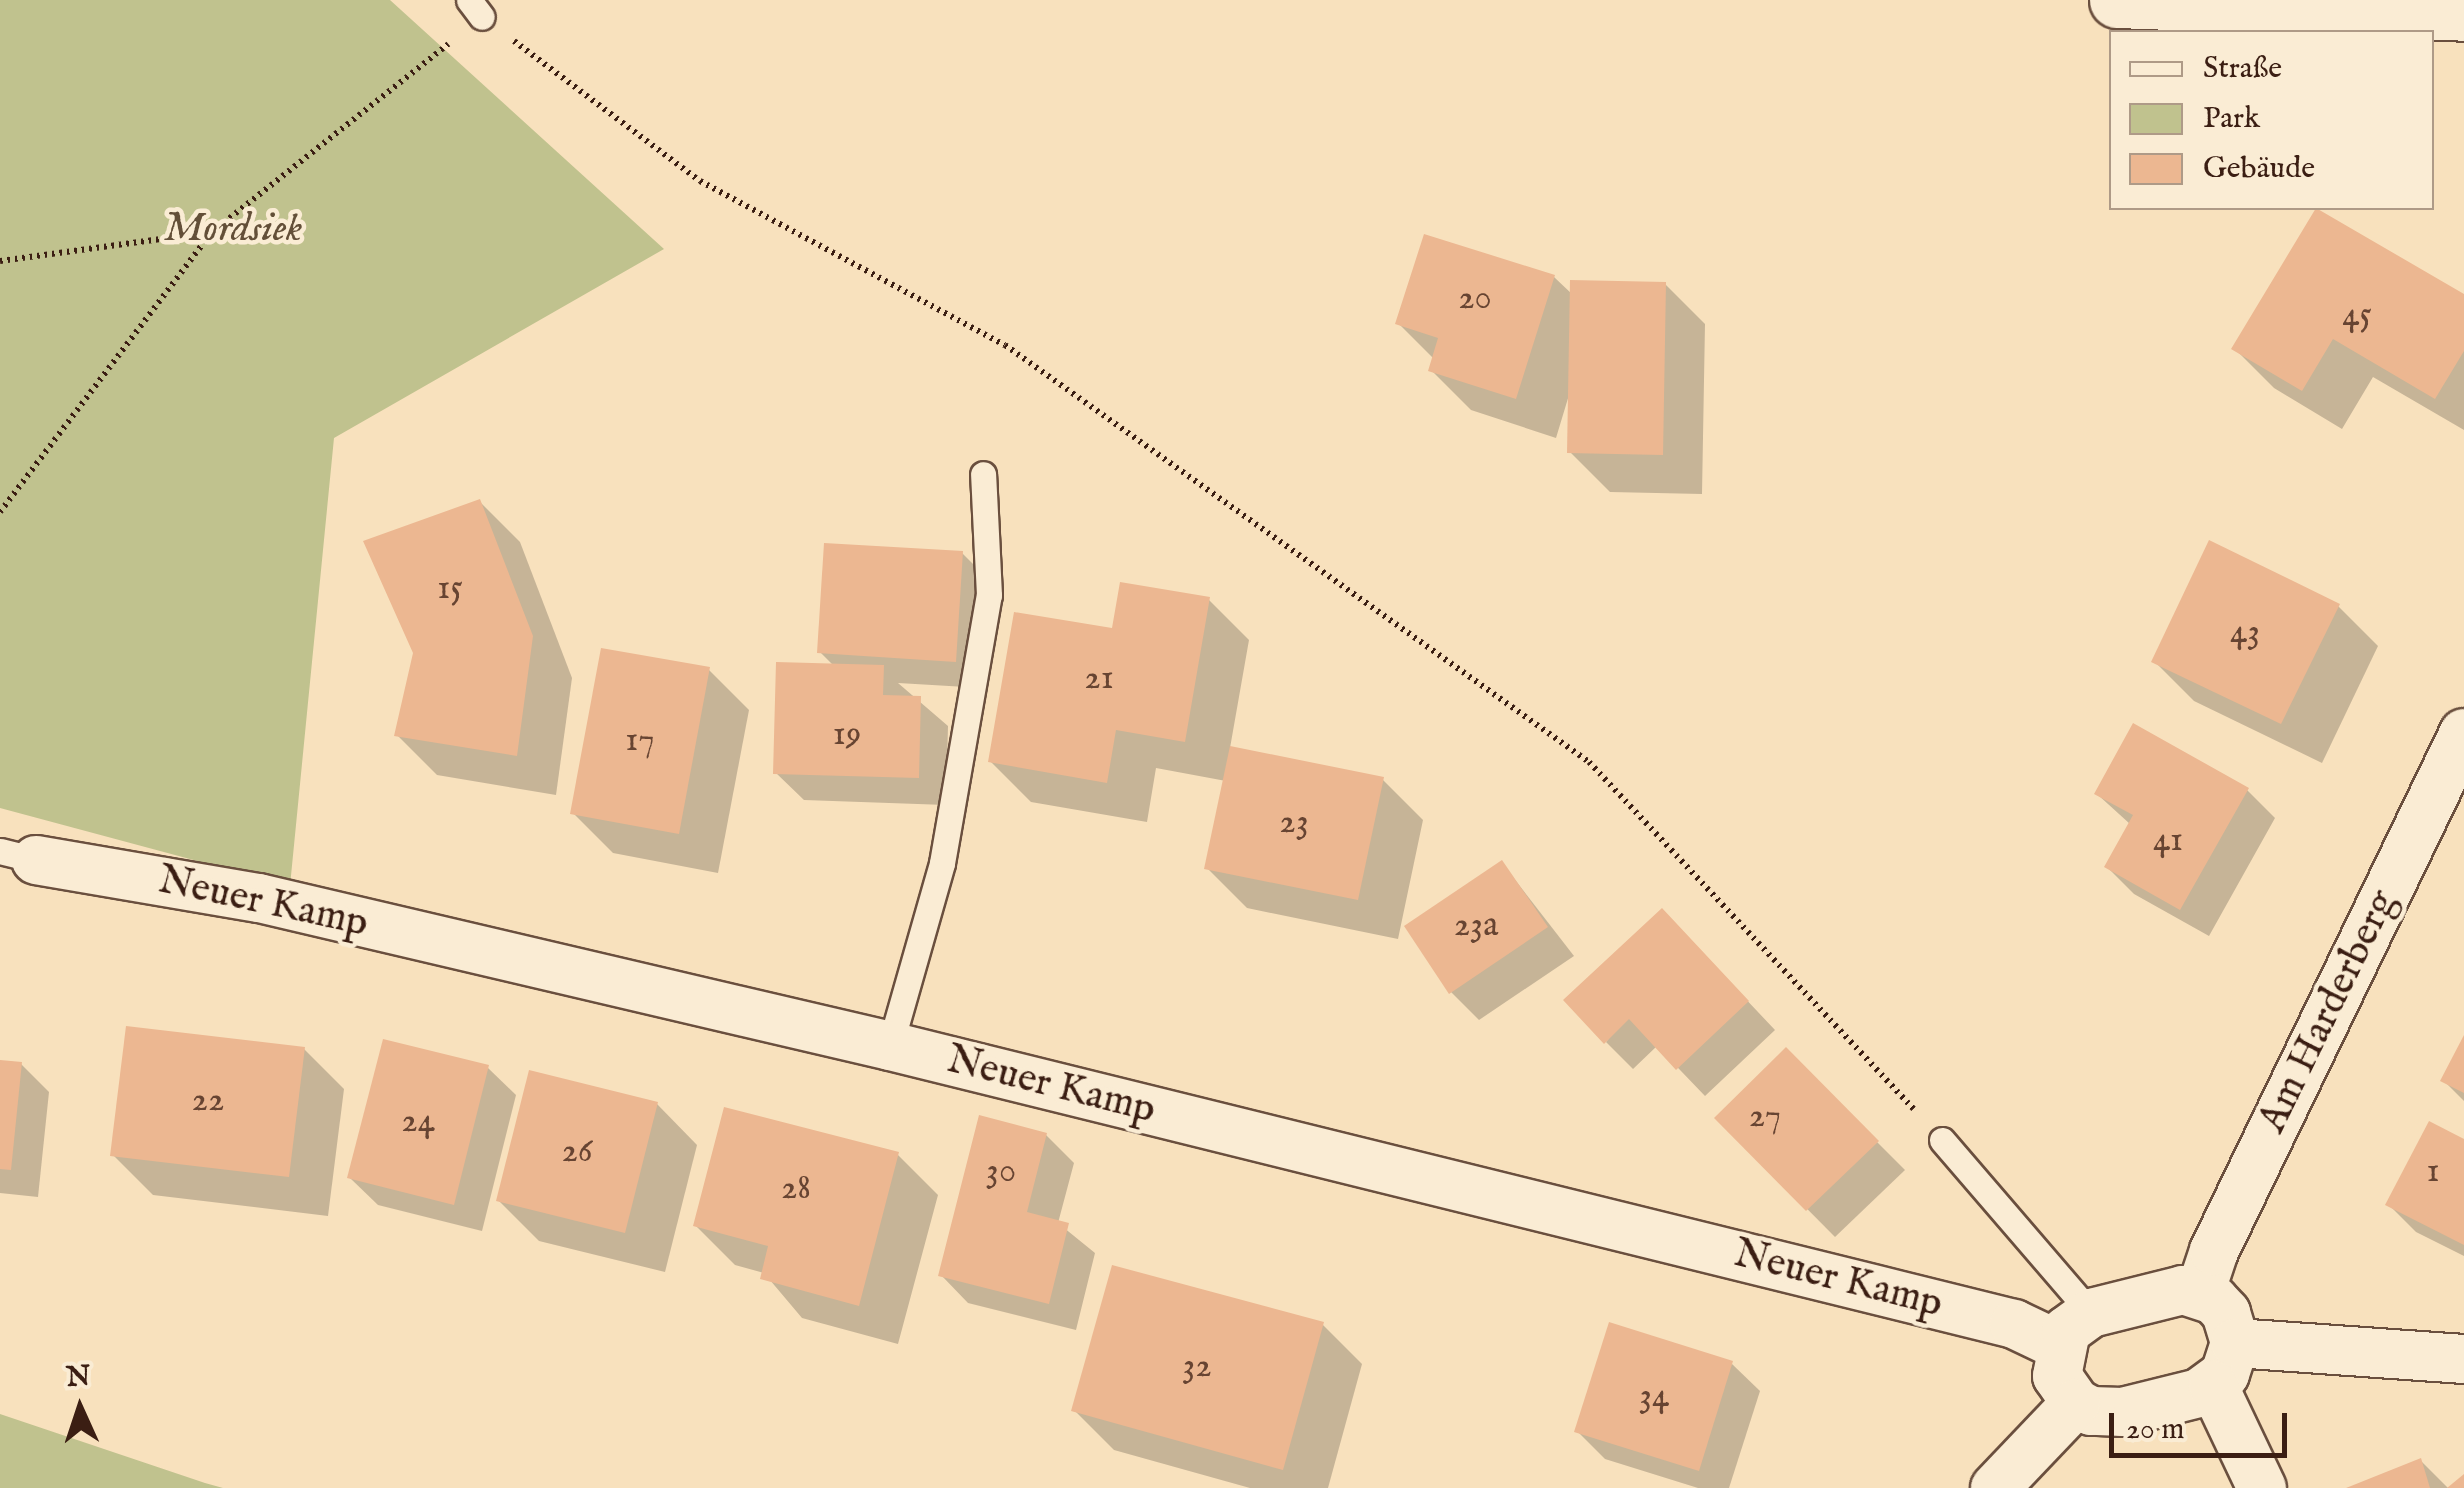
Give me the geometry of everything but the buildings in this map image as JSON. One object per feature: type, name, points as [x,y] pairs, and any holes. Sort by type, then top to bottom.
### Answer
[{"type":"street","points":[[2117,0],[2464,13]]},
{"type":"street","name":"Am Harderberg","points":[[2200,1293],[2214,1251],[2464,733]]},
{"type":"street","name":"Neuer Kamp","points":[[18,855],[259,898],[890,1046],[1994,1319],[2058,1346]]},
{"type":"street","points":[[2168,1292],[2200,1293],[2226,1313],[2236,1343],[2233,1359],[2213,1385],[2123,1412],[2090,1412],[2076,1403],[2058,1376],[2058,1346],[2077,1320],[2168,1292]]},
{"type":"street","points":[[2236,1343],[2464,1360]]},
{"type":"street","points":[[2213,1385],[2262,1488]]},
{"type":"street","points":[[1995,1488],[2076,1403]]},
{"type":"lane","points":[[890,1046],[942,863],[989,595],[983,474]]},
{"type":"lane","points":[[1942,1140],[2092,1313]]},
{"type":"path","points":[[0,512],[212,232],[475,9],[700,181],[1005,345],[1589,762],[1942,1140]]},
{"type":"path","points":[[0,261],[212,232]]},
{"type":"green space","name":"Mordsiek","points":[[0,0],[390,0],[664,249],[334,438],[290,886],[0,808]]},
{"type":"green space","points":[[0,1414],[205,1483],[223,1488],[0,1488]]}]
